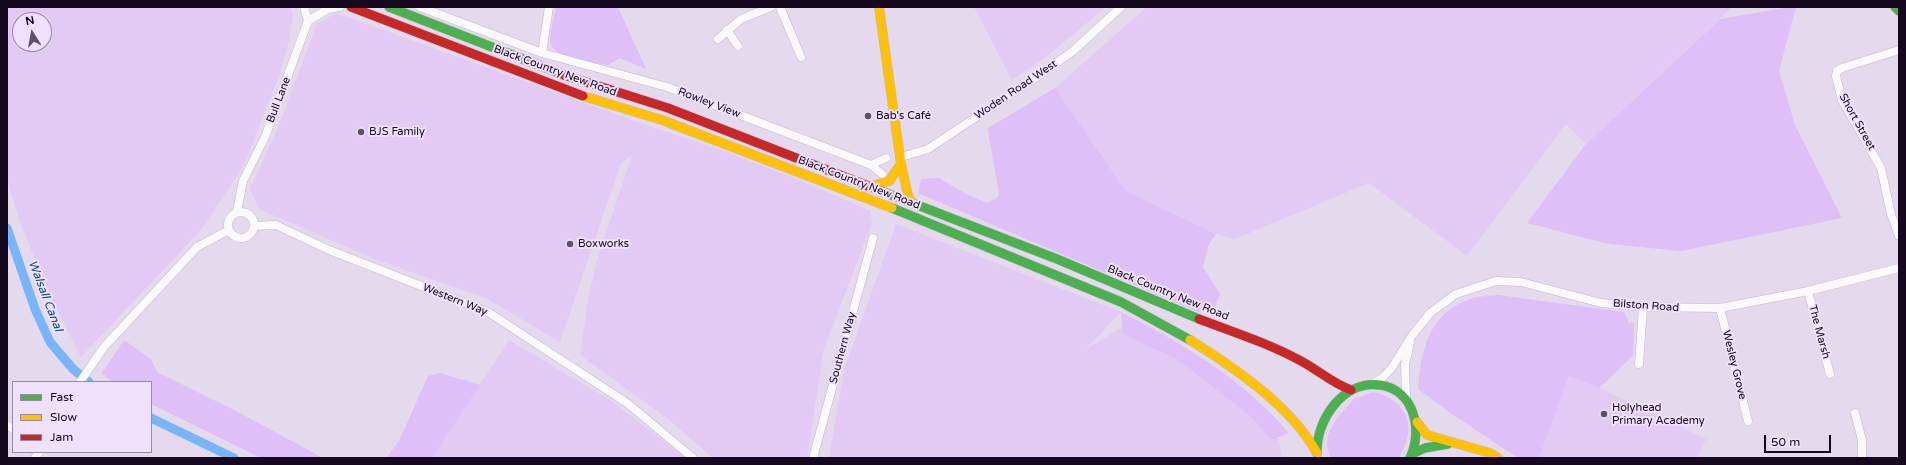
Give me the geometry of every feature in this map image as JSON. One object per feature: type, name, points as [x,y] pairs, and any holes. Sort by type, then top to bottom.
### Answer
[{"type":"main road","name":"Black Country New Road","points":[[351,7],[581,95],[662,120],[739,149],[915,217],[1122,302],[1195,343],[1236,370],[1271,399],[1308,435],[1318,456]]},
{"type":"main road","name":"Black Country New Road","points":[[389,7],[560,74],[668,108],[1057,259],[1174,310],[1266,344],[1302,361],[1340,386],[1351,390]]},
{"type":"main road","points":[[879,7],[901,161],[912,203]]},
{"type":"main road","points":[[1895,7],[1899,11]]},
{"type":"main road","points":[[870,187],[883,185],[891,180],[901,161]]},
{"type":"main road","points":[[1318,456],[1317,435],[1339,400],[1351,390],[1381,385],[1406,398],[1417,422],[1427,435],[1490,453],[1498,458]]},
{"type":"main road","points":[[1411,456],[1417,441],[1417,422]]},
{"type":"main road","points":[[1411,456],[1430,446],[1457,443]]},
{"type":"main road","points":[[1468,446],[1485,458]]},
{"type":"street","points":[[304,7],[308,21],[328,9],[340,7]]},
{"type":"street","name":"Rowley View","points":[[420,7],[542,53],[667,87],[871,165],[882,174]]},
{"type":"street","points":[[542,53],[549,7]]},
{"type":"street","points":[[718,40],[727,30],[741,19],[771,7]]},
{"type":"street","points":[[780,7],[800,58]]},
{"type":"street","name":"Woden Road West","points":[[901,161],[928,149],[1073,52],[1121,7]]},
{"type":"street","name":"Bull Lane","points":[[229,230],[228,221],[237,212],[243,181],[265,137],[308,21]]},
{"type":"street","points":[[727,30],[738,46]]},
{"type":"street","name":"Short Street","points":[[1899,50],[1848,66],[1837,71],[1836,76],[1842,100],[1871,148],[1881,168],[1891,214],[1899,236]]},
{"type":"street","points":[[871,165],[886,158]]},
{"type":"street","points":[[81,381],[104,346],[198,247],[229,230],[235,237],[244,238],[251,234],[255,226],[250,214],[241,211],[237,212]]},
{"type":"street","name":"Western Way","points":[[255,226],[276,225],[329,250],[488,312],[627,403],[692,458]]},
{"type":"street","name":"Southern Way","points":[[813,458],[873,238]]},
{"type":"street","name":"Bilston Road","points":[[1369,386],[1386,375],[1411,337],[1430,313],[1456,294],[1496,282],[1521,282],[1601,303],[1642,307],[1720,308],[1808,291],[1899,268]]},
{"type":"street","name":"The Marsh","points":[[1808,291],[1830,374]]},
{"type":"street","points":[[1638,364],[1642,307]]},
{"type":"street","name":"Wesley Grove","points":[[1720,308],[1748,421]]},
{"type":"street","name":"Bilston Road","points":[[1406,398],[1405,364],[1411,337]]},
{"type":"street","points":[[1855,413],[1862,440],[1862,458]]},
{"type":"shaded area","points":[[7,7],[291,7],[293,15],[289,41],[280,73],[244,165],[200,231],[81,357],[47,289],[20,222],[7,178]]},
{"type":"shaded area","points":[[556,7],[618,7],[646,69],[620,58],[608,65],[574,59],[557,52],[552,47],[550,41],[551,28]]},
{"type":"shaded area","points":[[974,7],[1106,7],[1047,56],[1012,80]]},
{"type":"shaded area","points":[[1147,7],[1732,7],[1586,144],[1566,124],[1467,256],[1369,183],[1235,239],[1216,234],[1126,191],[1055,88]]},
{"type":"shaded area","points":[[1796,7],[1779,71],[1795,125],[1842,218],[1681,251],[1609,244],[1527,223],[1586,144],[1720,19]]},
{"type":"shaded area","points":[[336,13],[643,124],[724,151],[797,179],[870,211],[872,223],[824,349],[807,458],[713,458],[668,419],[580,355],[589,294],[597,260],[632,155],[621,163],[560,342],[486,298],[377,260],[259,209],[250,189],[280,123],[317,24]]},
{"type":"shaded area","points":[[1055,88],[1126,191],[1216,234],[1208,246],[1203,267],[1220,294],[1215,307],[1198,312],[918,193],[921,179],[939,178],[968,195],[987,203],[999,196],[988,128]]},
{"type":"shaded area","points":[[896,224],[1121,312],[1087,348],[1123,327],[1251,402],[1279,441],[1282,458],[829,458],[844,370]]},
{"type":"shaded area","points":[[1498,295],[1624,312],[1629,323],[1634,323],[1633,356],[1599,388],[1569,376],[1539,458],[1518,458],[1449,412],[1418,389],[1419,374],[1425,345],[1438,321],[1447,312],[1459,304],[1477,297]]},
{"type":"shaded area","points":[[1121,312],[1167,337],[1211,364],[1252,396],[1289,433],[1271,440],[1253,418],[1177,359],[1123,334]]},
{"type":"shaded area","points":[[124,340],[151,359],[157,372],[236,411],[323,458],[261,458],[152,404],[152,381],[111,381],[102,373]]},
{"type":"shaded area","points":[[509,340],[610,400],[686,458],[432,458]]},
{"type":"shaded area","points":[[440,373],[480,385],[432,458],[386,458],[399,441],[428,376]]},
{"type":"shaded area","name":"Holyhead Primary Academy","points":[[1569,376],[1599,388],[1706,439],[1697,458],[1539,458]]},
{"type":"shaded area","points":[[1373,392],[1382,394],[1395,402],[1406,415],[1409,428],[1408,436],[1399,458],[1330,458],[1327,445],[1328,435],[1336,419],[1354,399]]},
{"type":"waterway","name":"Walsall Canal","points":[[7,228],[35,309],[50,342],[73,369],[88,381]]},
{"type":"waterway","name":"Walsall Canal","points":[[152,418],[234,458]]},
{"type":"traffic: fast","points":[[389,7],[564,75]]},
{"type":"traffic: fast","points":[[1895,7],[1899,11]]},
{"type":"traffic: fast","points":[[881,191],[1057,259],[1199,319]]},
{"type":"traffic: fast","points":[[892,208],[1121,302],[1190,340]]},
{"type":"traffic: fast","points":[[1317,453],[1321,428],[1334,405],[1354,389],[1367,385],[1380,385],[1392,388],[1401,395],[1408,403],[1413,413],[1416,436],[1410,458]]},
{"type":"traffic: fast","points":[[1412,454],[1425,448],[1448,444]]},
{"type":"traffic: slow","points":[[879,7],[901,164],[908,195],[912,203]]},
{"type":"traffic: slow","points":[[583,96],[662,120],[892,208]]},
{"type":"traffic: slow","points":[[869,187],[889,181],[901,164]]},
{"type":"traffic: slow","points":[[1190,340],[1261,389],[1293,419],[1317,453]]},
{"type":"traffic: slow","points":[[1417,422],[1427,435],[1490,453],[1498,458]]},
{"type":"traffic: jam","points":[[351,7],[583,96]]},
{"type":"traffic: jam","points":[[564,75],[668,108],[881,191]]},
{"type":"traffic: jam","points":[[1199,319],[1250,338],[1289,355],[1351,390]]},
{"type":"place","name":"Bab's Café","points":[[868,116]]},
{"type":"place","name":"BJS Family","points":[[361,132]]},
{"type":"place","name":"Boxworks","points":[[570,244]]},
{"type":"place","name":"Holyhead Primary Academy","points":[[1604,414]]}]
